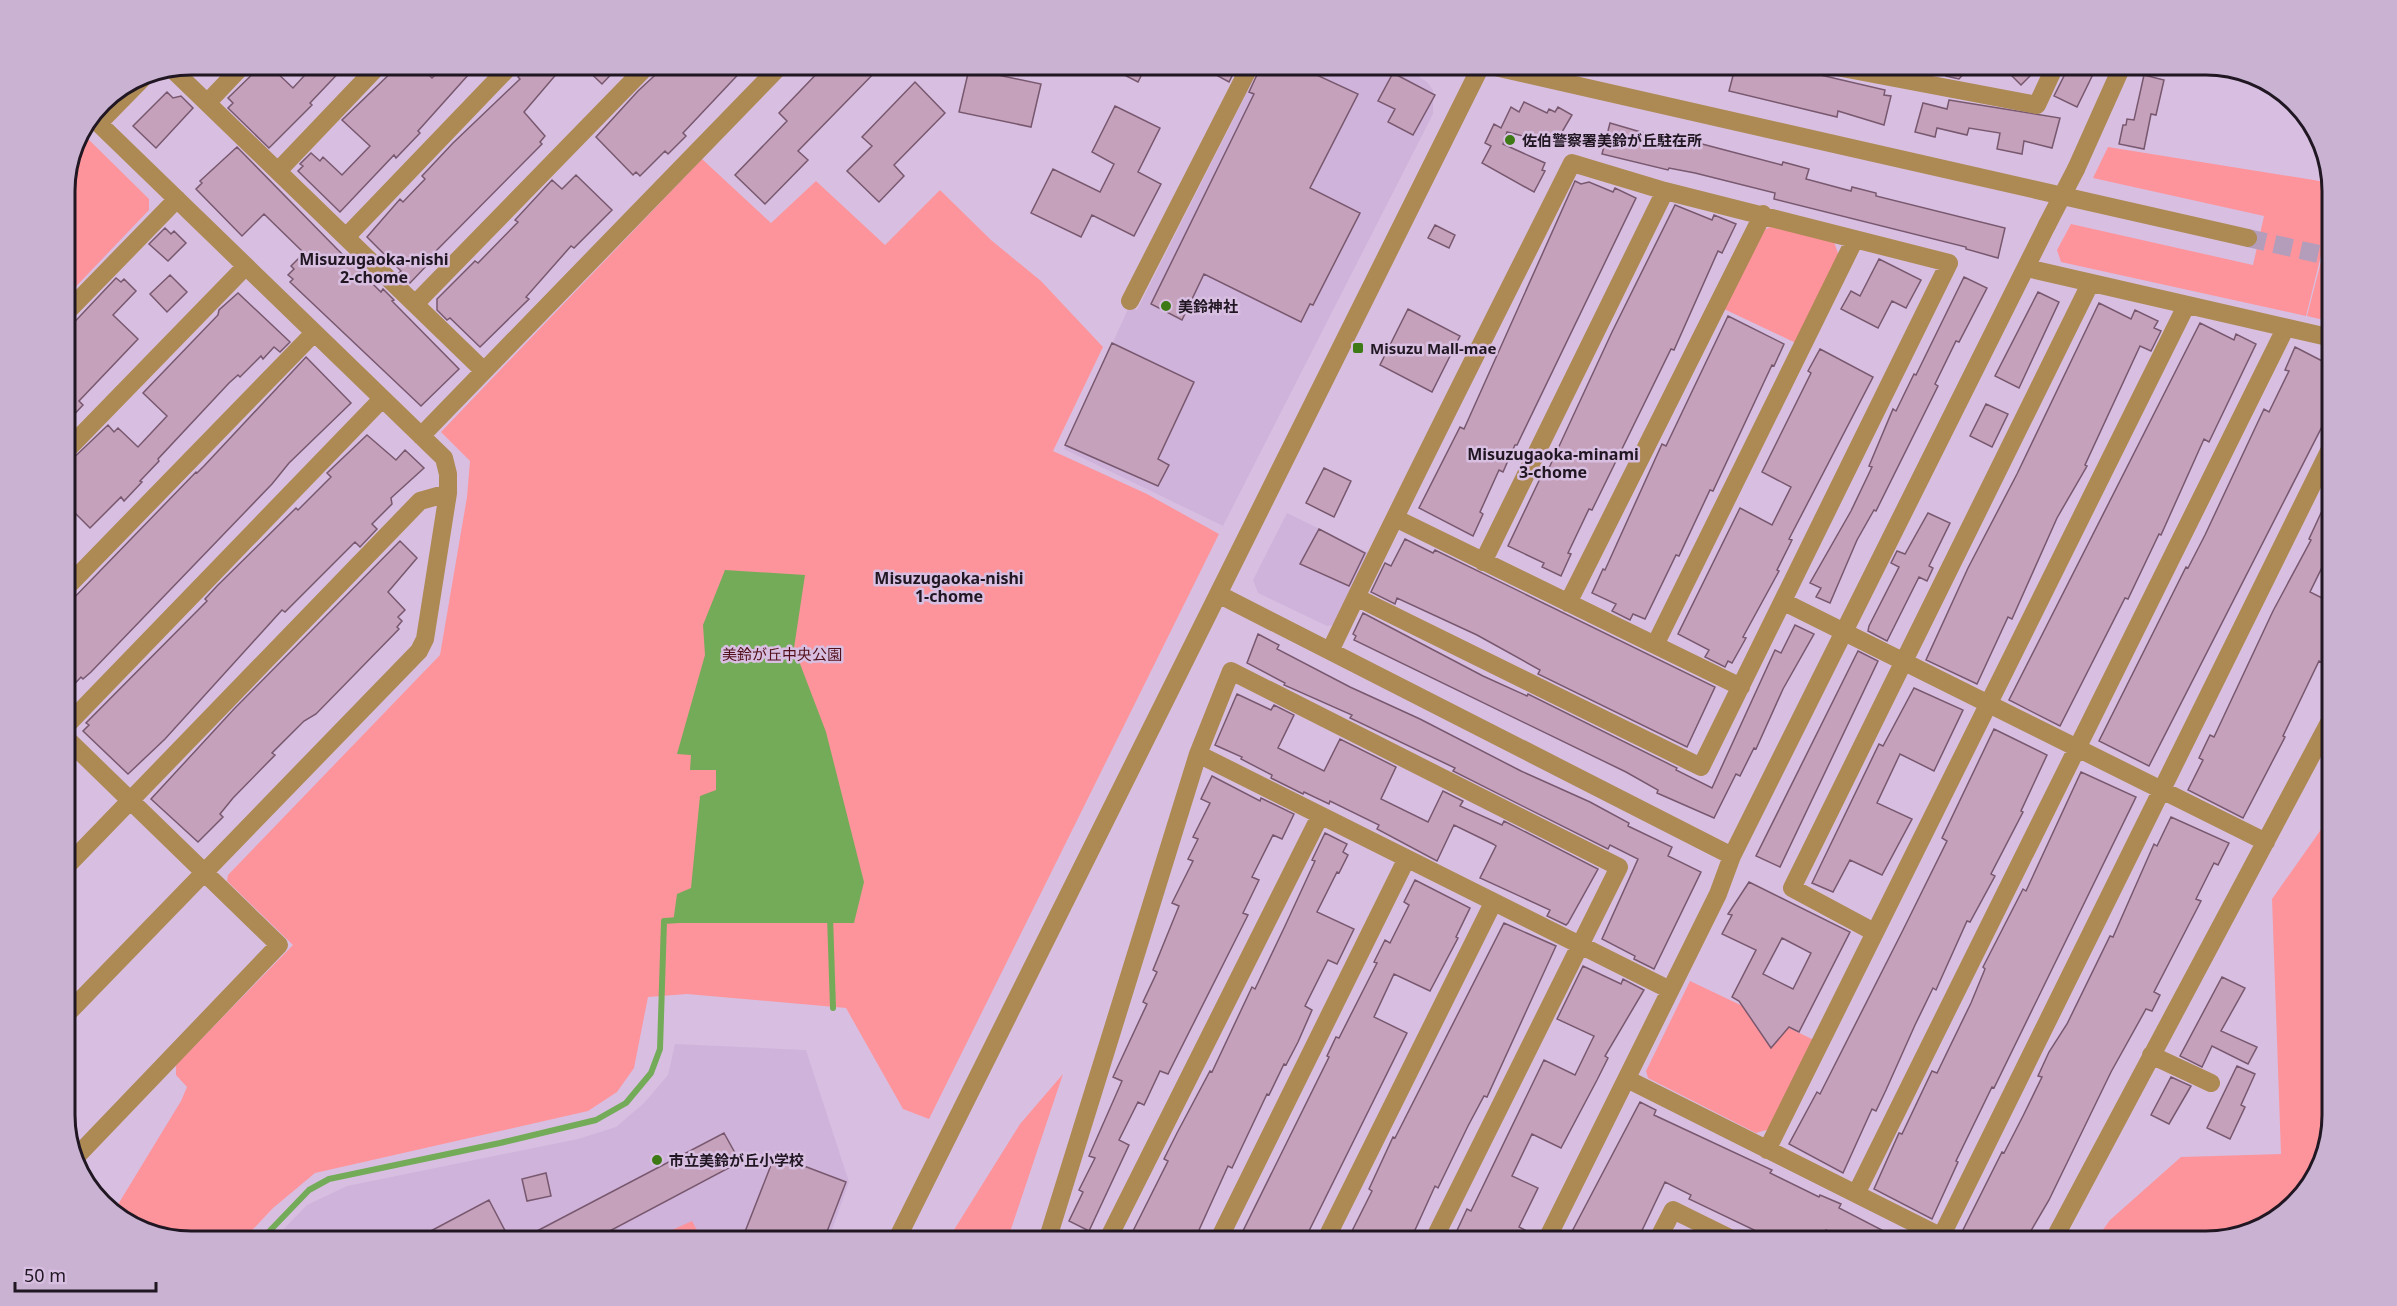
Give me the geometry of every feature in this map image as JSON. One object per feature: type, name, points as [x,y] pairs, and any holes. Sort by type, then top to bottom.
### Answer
[{"type":"street","points":[[208,102],[234,75]]},
{"type":"street","points":[[278,171],[370,75]]},
{"type":"street","points":[[346,237],[501,75]]},
{"type":"street","points":[[415,304],[638,75]]},
{"type":"street","points":[[421,436],[771,75]]},
{"type":"street","points":[[1130,301],[1245,75]]},
{"type":"street","points":[[901,1231],[1477,75]]},
{"type":"street","points":[[1530,75],[2248,238]]},
{"type":"street","points":[[1900,75],[2037,105],[2051,75]]},
{"type":"street","points":[[1551,1231],[1718,894],[1732,856],[2076,169],[2118,75]]},
{"type":"street","points":[[179,76],[484,371]]},
{"type":"street","points":[[75,1006],[419,651],[425,639],[448,493],[448,474],[444,458],[244,267],[97,122]]},
{"type":"street","points":[[1330,649],[1572,163],[1665,191],[1949,263],[1701,767],[1356,597]]},
{"type":"street","points":[[1483,562],[1665,191]]},
{"type":"street","points":[[75,304],[177,200]]},
{"type":"street","points":[[1568,603],[1763,214]]},
{"type":"street","points":[[1654,645],[1855,239]]},
{"type":"street","points":[[75,442],[244,267]]},
{"type":"street","points":[[2027,268],[2322,336]]},
{"type":"street","points":[[1874,932],[1792,888],[2090,284]]},
{"type":"street","points":[[1767,1150],[1874,932],[1990,706],[2186,306]]},
{"type":"street","points":[[1856,1194],[2285,329]]},
{"type":"street","points":[[75,579],[314,333]]},
{"type":"street","points":[[75,717],[382,399]]},
{"type":"street","points":[[1949,1231],[2322,465]]},
{"type":"street","points":[[75,858],[420,501],[448,493]]},
{"type":"street","points":[[1395,518],[1741,687]]},
{"type":"street","points":[[1218,594],[1330,649],[1732,856]]},
{"type":"street","points":[[1784,602],[2266,842]]},
{"type":"street","points":[[1054,1231],[1198,754],[1231,671],[1619,867],[1438,1231]]},
{"type":"street","points":[[2059,1231],[2322,736]]},
{"type":"street","points":[[75,747],[279,945],[81,1152]]},
{"type":"street","points":[[1198,754],[1670,990]]},
{"type":"street","points":[[1112,1231],[1320,816]]},
{"type":"street","points":[[1223,1231],[1406,860]]},
{"type":"street","points":[[1330,1231],[1493,903]]},
{"type":"street","points":[[2151,1055],[2211,1083]]},
{"type":"street","points":[[1627,1079],[1929,1231]]},
{"type":"street","points":[[1662,1231],[1673,1210],[1714,1231]]},
{"type":"shaded area","points":[[1256,75],[1414,75],[1427,82],[1433,90],[1433,114],[1223,526],[1064,449],[1129,307],[1137,310]]},
{"type":"shaded area","points":[[1287,513],[1369,553],[1333,625],[1327,626],[1258,593],[1253,580]]},
{"type":"shaded area","points":[[725,570],[805,575],[794,648],[826,732],[864,882],[854,923],[673,923],[677,894],[691,888],[700,796],[716,790],[716,770],[690,770],[691,755],[677,754],[705,655],[703,625]]},
{"type":"shaded area","name":"市立美鈴が丘小学校","points":[[675,1044],[806,1050],[849,1182],[832,1231],[282,1231],[307,1205],[347,1186],[578,1139],[616,1127],[644,1103],[668,1075]]},
{"type":"green space","points":[[87,138],[149,199],[149,210],[75,288],[75,183],[77,168]]},
{"type":"green space","points":[[2108,147],[2322,181],[2322,251],[2306,316],[2061,262],[2057,250],[2071,224],[2253,265],[2264,216],[2093,178]]},
{"type":"green space","name":"美鈴が丘中央公園","points":[[702,159],[771,223],[816,181],[885,245],[940,190],[991,240],[1041,281],[1103,347],[1053,451],[1147,494],[1219,534],[929,1119],[903,1109],[846,1008],[687,994],[648,997],[634,1068],[617,1092],[588,1111],[315,1173],[273,1208],[251,1231],[183,1231],[153,1225],[126,1212],[118,1205],[181,1101],[187,1087],[176,1075],[176,1065],[293,945],[227,881],[228,875],[440,655],[467,497],[470,461],[441,432]]},
{"type":"green space","points":[[1774,225],[1834,242],[1839,256],[1796,343],[1724,309],[1762,231]]},
{"type":"green space","points":[[2322,258],[2322,320],[2307,316]]},
{"type":"green space","points":[[2322,828],[2322,1115],[2320,1138],[2310,1167],[2303,1180],[2277,1207],[2264,1216],[2236,1227],[2206,1231],[2102,1231],[2110,1220],[2181,1157],[2281,1154],[2272,899]]},
{"type":"green space","points":[[1690,981],[1814,1040],[1770,1129],[1756,1133],[1648,1078],[1646,1071]]},
{"type":"green space","points":[[1063,1074],[1010,1231],[953,1231],[1020,1124]]},
{"type":"green space","points":[[692,1221],[698,1231],[670,1231]]},
{"type":"building","points":[[252,75],[279,75],[293,88],[305,75],[337,75],[310,103],[312,105],[269,148],[228,108],[233,103],[228,98]]},
{"type":"building","points":[[389,75],[429,75],[432,78],[435,75],[468,75],[418,131],[420,133],[396,158],[394,155],[340,212],[298,171],[303,166],[300,164],[311,153],[320,161],[323,157],[342,175],[370,146],[342,120]]},
{"type":"building","points":[[520,75],[556,75],[524,112],[545,136],[540,142],[542,144],[428,259],[431,261],[410,283],[367,237],[400,199],[403,202],[425,179],[422,176],[453,143],[520,79],[518,77]]},
{"type":"building","points":[[593,75],[611,75],[602,84]]},
{"type":"building","points":[[655,75],[738,75],[683,133],[686,136],[668,154],[665,151],[640,176],[636,172],[633,175],[596,137]]},
{"type":"building","points":[[815,75],[872,75],[798,151],[808,160],[765,204],[735,175],[787,121],[779,113]]},
{"type":"building","points":[[968,75],[998,75],[1041,84],[1031,127],[959,112]]},
{"type":"building","points":[[1124,75],[1142,75],[1138,82]]},
{"type":"building","points":[[1216,75],[1232,75],[1229,82]]},
{"type":"building","points":[[1257,75],[1317,75],[1358,94],[1310,188],[1360,213],[1313,305],[1310,304],[1301,322],[1204,274],[1182,320],[1151,304],[1254,94],[1249,92]]},
{"type":"building","points":[[1392,75],[1397,75],[1435,95],[1413,135],[1388,122],[1395,109],[1378,101]]},
{"type":"building","points":[[1733,75],[1820,75],[1885,90],[1884,95],[1891,96],[1884,125],[1838,111],[1837,117],[1729,91]]},
{"type":"building","points":[[1945,75],[1962,75],[1959,79]]},
{"type":"building","points":[[2011,75],[2031,75],[2021,85]]},
{"type":"building","points":[[2064,75],[2093,75],[2077,107],[2054,96]]},
{"type":"building","points":[[2144,75],[2164,80],[2156,115],[2151,114],[2144,149],[2119,144],[2123,125],[2126,125],[2127,119],[2134,120]]},
{"type":"building","points":[[915,82],[945,113],[894,165],[904,176],[879,202],[847,171],[872,146],[862,137]]},
{"type":"building","points":[[167,92],[173,98],[181,96],[193,108],[156,148],[133,126]]},
{"type":"building","points":[[1949,100],[2060,118],[2052,148],[2024,141],[2022,154],[1997,149],[2000,133],[1969,128],[1967,135],[1937,128],[1935,137],[1915,132],[1923,103],[1947,109]]},
{"type":"building","points":[[1524,102],[1547,113],[1549,109],[1555,112],[1558,107],[1572,115],[1555,144],[1507,132],[1503,144],[1545,163],[1542,170],[1545,171],[1534,192],[1482,163],[1491,146],[1485,143],[1494,124],[1501,128],[1511,107],[1519,112]]},
{"type":"building","points":[[1115,106],[1160,128],[1138,172],[1161,184],[1134,236],[1092,215],[1081,237],[1031,213],[1053,169],[1100,192],[1114,164],[1092,152]]},
{"type":"building","points":[[1610,123],[1682,144],[1683,139],[1782,165],[1783,162],[1809,169],[1806,179],[1851,191],[1852,187],[1876,193],[1876,196],[2005,228],[1998,258],[1966,249],[1966,247],[1774,199],[1775,193],[1695,173],[1669,168],[1668,170],[1602,154]]},
{"type":"building","points":[[237,147],[381,292],[383,289],[394,300],[392,301],[459,369],[421,406],[290,282],[293,279],[288,275],[294,269],[291,266],[304,253],[264,214],[242,236],[196,189],[202,183],[200,181]]},
{"type":"building","points":[[576,175],[612,210],[574,248],[571,246],[526,297],[529,299],[480,347],[450,318],[447,320],[437,310],[437,299],[475,261],[478,263],[518,222],[515,220],[552,180],[562,189]]},
{"type":"building","points":[[1575,181],[1581,184],[1589,182],[1613,192],[1615,188],[1636,198],[1517,445],[1503,472],[1499,470],[1480,512],[1483,514],[1473,536],[1419,508],[1460,427],[1464,429]]},
{"type":"building","points":[[1675,205],[1712,220],[1714,215],[1736,224],[1722,253],[1718,251],[1674,350],[1671,349],[1592,510],[1589,509],[1568,553],[1571,554],[1561,576],[1542,567],[1544,563],[1508,546],[1546,466],[1549,468],[1612,332]]},
{"type":"building","points":[[1435,225],[1455,235],[1449,248],[1428,238]]},
{"type":"building","points":[[165,228],[171,234],[174,231],[186,243],[168,261],[149,244]]},
{"type":"building","points":[[1879,259],[1921,280],[1906,308],[1892,301],[1878,328],[1841,309],[1851,291],[1860,296]]},
{"type":"building","points":[[170,275],[187,292],[167,312],[150,294]]},
{"type":"building","points":[[1964,277],[1987,288],[1959,342],[1956,341],[1935,384],[1938,386],[1876,511],[1874,510],[1857,540],[1830,603],[1816,597],[1821,588],[1810,583],[1851,511],[1872,467],[1869,466],[1893,409],[1896,411],[1914,374],[1916,375]]},
{"type":"building","points":[[116,278],[121,282],[124,279],[136,291],[113,315],[138,339],[79,401],[83,405],[75,413],[75,321]]},
{"type":"building","points":[[2038,292],[2059,302],[2019,388],[1995,376]]},
{"type":"building","points":[[238,293],[290,342],[280,352],[274,347],[263,359],[261,356],[240,377],[238,375],[229,383],[158,459],[159,461],[140,481],[142,482],[124,501],[121,497],[90,528],[75,513],[75,456],[108,425],[114,432],[118,428],[138,447],[167,416],[143,393],[218,315],[219,310]]},
{"type":"building","points":[[2099,303],[2131,319],[2135,310],[2158,321],[2154,328],[2161,331],[2151,351],[2140,346],[2085,465],[2087,466],[2057,518],[2012,619],[2008,617],[1977,684],[1926,660],[1968,568],[2017,474]]},
{"type":"building","points":[[1408,309],[1460,336],[1432,392],[1380,365]]},
{"type":"building","points":[[1728,316],[1784,344],[1713,491],[1710,490],[1679,556],[1676,555],[1645,619],[1633,614],[1630,620],[1612,611],[1616,604],[1592,593],[1603,569],[1605,570],[1662,444],[1666,446]]},
{"type":"building","points":[[2200,323],[2234,340],[2236,334],[2256,344],[2209,442],[2204,439],[2161,535],[2159,534],[2128,599],[2125,598],[2060,726],[2009,700]]},
{"type":"building","points":[[1112,343],[1194,382],[1158,459],[1169,465],[1158,486],[1065,445]]},
{"type":"building","points":[[2295,347],[2322,361],[2322,427],[2149,766],[2099,741],[2186,567],[2188,568],[2205,535],[2264,409],[2269,412],[2289,371],[2285,370]]},
{"type":"building","points":[[1820,349],[1873,377],[1789,539],[1792,540],[1777,570],[1779,571],[1743,637],[1746,638],[1732,663],[1728,661],[1725,667],[1705,657],[1709,650],[1678,634],[1740,508],[1772,525],[1791,487],[1762,472],[1811,373],[1808,371]]},
{"type":"building","points":[[306,357],[351,403],[289,463],[272,484],[91,672],[75,683],[75,597],[204,466]]},
{"type":"building","points":[[1986,404],[2008,414],[1992,447],[1970,436]]},
{"type":"building","points":[[367,435],[396,460],[405,450],[424,468],[391,498],[392,504],[372,524],[377,529],[360,547],[355,542],[285,612],[282,610],[165,739],[128,774],[83,731],[89,725],[86,723],[207,601],[205,599],[217,586],[331,477],[327,473]]},
{"type":"building","points":[[1324,468],[1351,481],[1334,517],[1306,503]]},
{"type":"building","points":[[1928,513],[1950,523],[1929,566],[1933,568],[1927,581],[1919,577],[1887,641],[1868,631],[1869,626],[1899,567],[1891,563],[1897,551],[1905,554]]},
{"type":"building","points":[[2321,513],[2322,567],[2310,592],[2322,598],[2322,662],[2319,661],[2283,736],[2285,737],[2243,818],[2188,790],[2203,760],[2199,758],[2210,735],[2214,737],[2273,611],[2311,540],[2309,539]]},
{"type":"building","points":[[1319,529],[1365,553],[1349,586],[1300,564]]},
{"type":"building","points":[[1405,539],[1433,553],[1435,550],[1715,687],[1687,747],[1538,674],[1540,670],[1477,635],[1397,598],[1395,604],[1371,592],[1385,563],[1391,566]]},
{"type":"building","points":[[400,541],[417,558],[388,592],[405,610],[398,617],[402,621],[397,627],[399,629],[316,714],[304,721],[272,753],[275,755],[233,798],[220,814],[223,817],[198,842],[151,799],[234,709]]},
{"type":"building","points":[[1363,613],[1483,676],[1527,696],[1528,694],[1677,768],[1676,770],[1712,788],[1775,650],[1781,653],[1795,625],[1814,634],[1783,689],[1756,749],[1754,748],[1740,776],[1736,774],[1714,818],[1657,793],[1658,790],[1626,772],[1354,640],[1356,636],[1353,634]]},
{"type":"building","points":[[1258,634],[1279,645],[1277,649],[1350,687],[1420,719],[1521,771],[1590,802],[1629,823],[1628,826],[1672,847],[1668,856],[1701,872],[1654,969],[1602,939],[1638,859],[1610,845],[1608,849],[1453,771],[1455,768],[1350,718],[1352,715],[1284,685],[1285,683],[1247,663]]},
{"type":"building","points":[[1858,651],[1878,661],[1780,867],[1756,856]]},
{"type":"building","points":[[1914,688],[1963,710],[1934,771],[1900,754],[1877,803],[1912,819],[1882,875],[1850,860],[1833,892],[1812,883],[1879,744],[1883,746]]},
{"type":"building","points":[[1237,694],[1271,710],[1274,705],[1294,715],[1278,748],[1324,771],[1340,739],[1396,767],[1381,799],[1428,822],[1443,791],[1463,801],[1460,806],[1502,825],[1504,821],[1598,869],[1568,923],[1566,925],[1547,916],[1550,910],[1480,878],[1496,846],[1493,844],[1454,825],[1437,861],[1377,829],[1379,825],[1330,801],[1329,804],[1304,792],[1303,794],[1271,778],[1272,775],[1241,759],[1242,757],[1215,745]]},
{"type":"building","points":[[1994,729],[2047,755],[2021,811],[2023,812],[1991,874],[1995,876],[1970,922],[1967,921],[1936,990],[1933,988],[1876,1111],[1872,1109],[1843,1173],[1789,1144],[1817,1092],[1820,1094],[1947,841],[1942,838]]},
{"type":"building","points":[[2081,772],[2136,797],[1956,1161],[1958,1162],[1932,1219],[1874,1189],[1899,1133],[1902,1134],[1932,1071],[1937,1073],[1971,1003],[1985,969],[1983,967],[2023,889],[2026,891]]},
{"type":"building","points":[[1212,776],[1260,801],[1261,798],[1294,814],[1282,839],[1273,835],[1252,877],[1259,880],[1243,913],[1248,915],[1168,1074],[1160,1071],[1144,1105],[1138,1102],[1119,1140],[1129,1145],[1089,1231],[1069,1221],[1083,1192],[1079,1190],[1095,1158],[1089,1156],[1122,1081],[1113,1077],[1147,1004],[1143,1002],[1157,972],[1153,970],[1179,906],[1172,903],[1193,861],[1188,859],[1198,839],[1193,837],[1210,803],[1201,799]]},
{"type":"building","points":[[2171,817],[2229,843],[2218,865],[2214,863],[2196,899],[2201,901],[2154,992],[2160,995],[2152,1011],[2146,1009],[2111,1072],[2049,1200],[2031,1231],[1962,1231],[2042,1077],[2038,1076],[2049,1052],[2067,1024],[2110,936],[2113,937],[2154,844],[2157,846]]},
{"type":"building","points":[[1325,833],[1347,844],[1343,852],[1348,855],[1317,912],[1354,929],[1337,964],[1328,960],[1305,1006],[1312,1010],[1298,1042],[1269,1095],[1267,1094],[1232,1168],[1228,1166],[1199,1231],[1133,1231],[1168,1161],[1164,1159],[1177,1133],[1210,1071],[1212,1072],[1252,987],[1255,989],[1315,861],[1312,860]]},
{"type":"building","points":[[1415,880],[1470,908],[1456,937],[1458,938],[1430,991],[1394,974],[1374,1017],[1407,1033],[1309,1231],[1243,1231],[1329,1057],[1327,1056],[1336,1037],[1339,1038],[1377,963],[1374,962],[1385,940],[1390,943],[1409,905],[1404,902]]},
{"type":"building","points":[[1749,882],[1850,932],[1799,1032],[1789,1027],[1771,1048],[1739,1001],[1732,997],[1756,950],[1722,934],[1732,915],[1728,914]],"holes":[[[1782,938],[1811,953],[1793,989],[1763,974]]]},
{"type":"building","points":[[1504,923],[1556,946],[1487,1097],[1484,1096],[1438,1188],[1435,1186],[1415,1231],[1352,1231],[1372,1191],[1369,1189],[1393,1137],[1395,1138]]},
{"type":"building","points":[[1583,966],[1621,984],[1623,979],[1644,990],[1605,1056],[1608,1058],[1561,1148],[1532,1134],[1512,1176],[1538,1188],[1519,1227],[1527,1231],[1457,1231],[1467,1209],[1471,1211],[1544,1060],[1575,1075],[1594,1036],[1557,1019]]},
{"type":"building","points":[[2222,977],[2245,988],[2221,1031],[2257,1047],[2248,1064],[2212,1046],[2202,1067],[2180,1056]]},
{"type":"building","points":[[2237,1066],[2255,1074],[2241,1105],[2245,1107],[2230,1139],[2207,1128]]},
{"type":"building","points":[[2171,1077],[2191,1086],[2169,1124],[2151,1115]]},
{"type":"building","points":[[1640,1102],[1656,1110],[1654,1115],[1772,1170],[1770,1173],[1819,1197],[1820,1195],[1841,1204],[1839,1208],[1884,1231],[1756,1231],[1689,1199],[1691,1195],[1665,1182],[1642,1231],[1572,1231]]},
{"type":"building","points":[[724,1133],[740,1162],[610,1231],[537,1231]]},
{"type":"building","points":[[775,1155],[846,1182],[827,1231],[745,1231]]},
{"type":"building","points":[[546,1173],[551,1196],[527,1201],[522,1179]]},
{"type":"building","points":[[489,1200],[505,1231],[431,1231]]},
{"type":"waterway","points":[[830,916],[833,1008]]},
{"type":"waterway","points":[[270,1231],[309,1190],[329,1179],[596,1120],[626,1103],[651,1073],[660,1049],[664,921],[679,920]]},
{"type":"tunnel","points":[[2248,238],[2322,255]]},
{"type":"place","name":"佐伯警察署美鈴が丘駐在所","points":[[1510,140]]},
{"type":"place","name":"美鈴神社","points":[[1166,306]]},
{"type":"place","name":"Misuzu Mall-mae","points":[[1358,348]]},
{"type":"place","name":"市立美鈴が丘小学校","points":[[657,1160]]},
{"type":"district","name":"Misuzugaoka-nishi 2-chome","points":[[374,268]]},
{"type":"district","name":"Misuzugaoka-minami 3-chome","points":[[1553,463]]},
{"type":"district","name":"Misuzugaoka-nishi 1-chome","points":[[949,587]]}]
